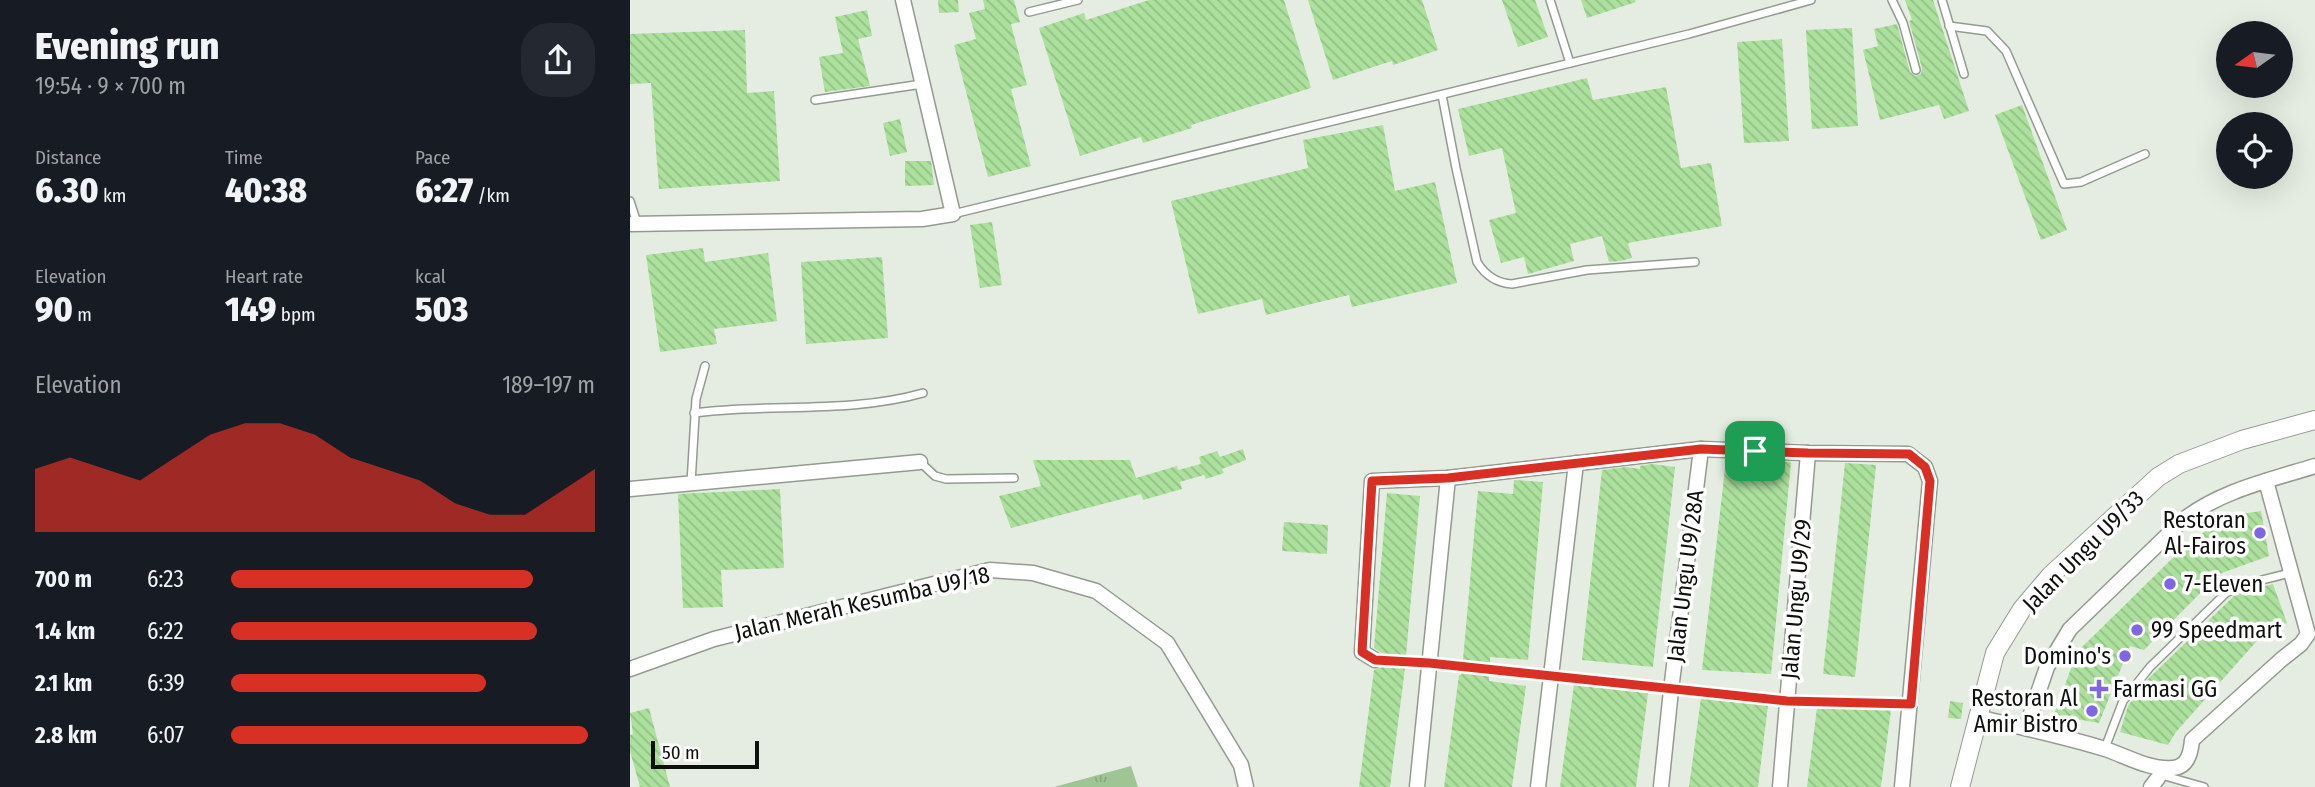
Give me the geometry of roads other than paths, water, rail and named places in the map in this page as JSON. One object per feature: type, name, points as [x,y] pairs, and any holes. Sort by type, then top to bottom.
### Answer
[{"type":"street","points":[[634,223],[922,219],[953,214],[903,0]]},
{"type":"street","name":"Jalan Ungu U9/33","points":[[1960,787],[1995,653],[2022,609],[2051,575],[2158,477],[2179,464],[2217,449],[2315,420]]},
{"type":"street","points":[[1375,660],[1362,652],[1372,481],[1448,478],[1701,449],[1909,454],[1925,467],[1930,481],[1902,787]]},
{"type":"street","name":"Jalan Ungu U9/28A","points":[[1661,787],[1701,449]]},
{"type":"street","name":"Jalan Ungu U9/29","points":[[1780,787],[1808,453]]},
{"type":"street","points":[[630,489],[920,462]]},
{"type":"street","points":[[1538,787],[1576,463]]},
{"type":"street","points":[[2026,728],[2047,667],[2070,629],[2200,507],[2266,481],[2315,466]]},
{"type":"street","points":[[1417,787],[1448,478]]},
{"type":"street","points":[[1977,717],[2105,749],[2146,764],[2172,768],[2184,763],[2192,750],[2192,740],[2292,653],[2308,634],[2266,481]]},
{"type":"street","name":"Jalan Merah Kesumba U9/18","points":[[630,669],[714,639],[990,570],[1033,573],[1096,591],[1167,643],[1241,765],[1246,787]]},
{"type":"lane","points":[[1029,12],[1078,0]]},
{"type":"lane","points":[[1550,0],[1570,63]]},
{"type":"lane","points":[[953,214],[1689,34],[1811,0]]},
{"type":"lane","points":[[1892,0],[1903,23],[1916,70]]},
{"type":"lane","points":[[1942,0],[1964,74]]},
{"type":"lane","points":[[1950,26],[1987,31],[2006,51],[2064,184],[2081,183],[2146,155]]},
{"type":"lane","points":[[815,100],[922,84]]},
{"type":"lane","points":[[1442,95],[1477,262],[1485,274],[1505,284],[1512,284],[1587,270],[1695,262]]},
{"type":"lane","points":[[630,201],[634,223]]},
{"type":"lane","points":[[691,484],[694,412],[705,366]]},
{"type":"lane","points":[[694,412],[877,403],[923,393]]},
{"type":"lane","points":[[920,462],[936,476],[946,479],[1014,478]]},
{"type":"lane","points":[[2105,749],[2123,701],[2150,667],[2227,593],[2242,585],[2292,572]]},
{"type":"lane","points":[[1375,660],[1429,663],[1787,701],[1911,704]]},
{"type":"lane","points":[[2154,783],[2165,776],[2204,787]]},
{"type":"place","name":"Restoran Al-Fairos","points":[[2260,533]]},
{"type":"place","name":"7-Eleven","points":[[2170,584]]},
{"type":"place","name":"99 Speedmart","points":[[2137,630]]},
{"type":"place","name":"Domino's","points":[[2125,656]]},
{"type":"place","name":"Farmasi GG","points":[[2099,689]]},
{"type":"place","name":"Restoran Al Amir Bistro","points":[[2092,711]]}]
